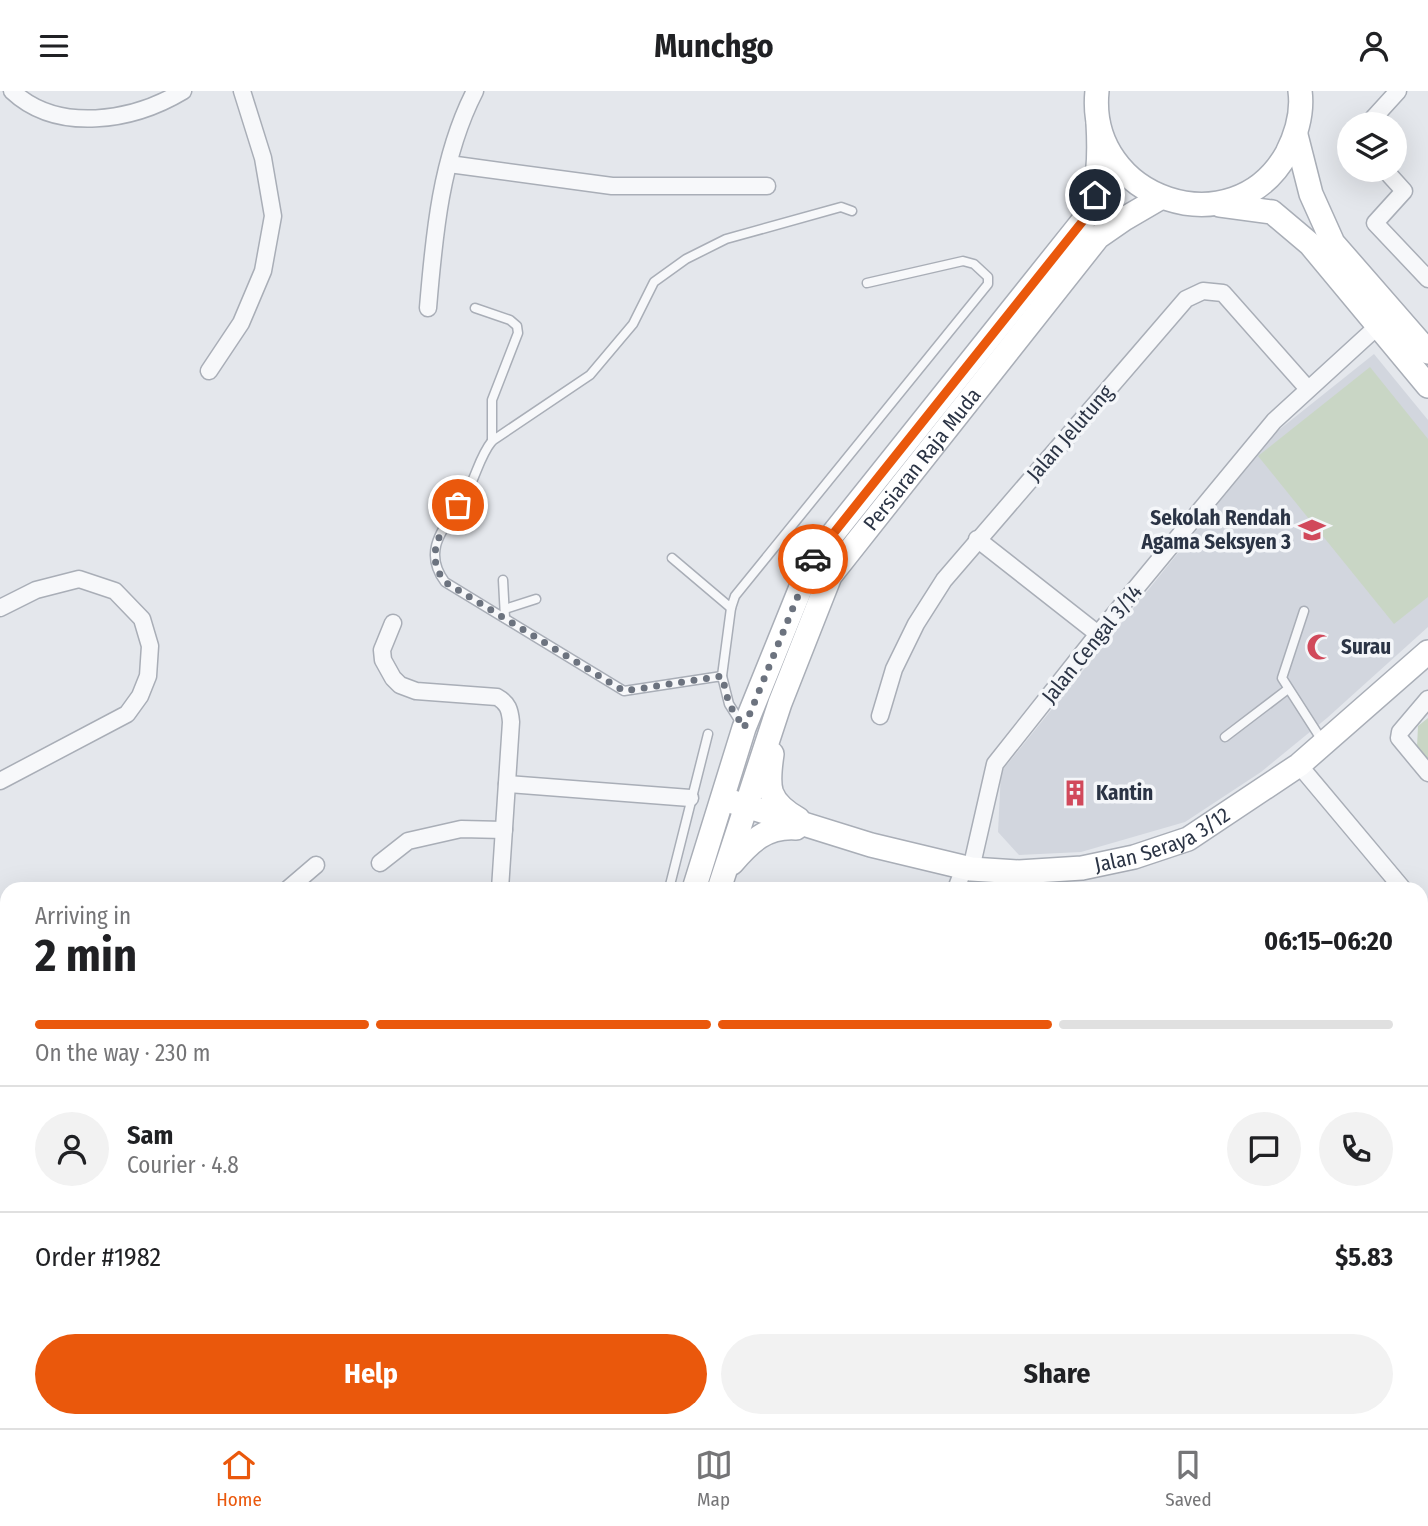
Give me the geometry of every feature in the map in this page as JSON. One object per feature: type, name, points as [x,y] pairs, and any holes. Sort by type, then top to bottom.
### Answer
[{"type":"main road","name":"Persiaran Raja Muda","points":[[696,882],[744,728],[812,560],[1086,217],[1095,195],[1098,172],[1097,91]]},
{"type":"main road","points":[[1215,204],[1250,191],[1279,167],[1296,135],[1300,91]]},
{"type":"main road","points":[[1098,123],[1110,154],[1131,180],[1160,198],[1187,205],[1215,204],[1272,212],[1310,244],[1428,386]]},
{"type":"main road","points":[[1296,135],[1311,194],[1333,243],[1428,352]]},
{"type":"main road","name":"Persiaran Raja Muda","points":[[722,881],[780,703],[830,576],[1098,237],[1160,198]]},
{"type":"main road","name":"Jalan Seraya 3/12","points":[[723,798],[963,875],[1082,868],[1134,857],[1188,839],[1299,765],[1428,654]]},
{"type":"main road","points":[[780,703],[769,781],[770,793],[785,811],[817,829]]},
{"type":"main road","points":[[722,881],[751,842],[770,830],[786,827],[817,829]]},
{"type":"street","points":[[12,91],[42,112],[70,118],[121,117],[166,101],[183,91]]},
{"type":"street","points":[[209,371],[241,323],[263,271],[273,216],[263,158],[242,91]]},
{"type":"street","points":[[428,307],[435,223],[464,112],[475,91]]},
{"type":"street","points":[[1378,112],[1395,92]]},
{"type":"street","points":[[449,164],[612,186],[767,186]]},
{"type":"street","points":[[1396,182],[1404,191],[1375,223],[1427,278]]},
{"type":"street","name":"Jalan Jelutung","points":[[880,716],[894,669],[916,624],[944,580],[1186,299],[1194,294],[1213,291],[1223,293],[1308,389]]},
{"type":"street","name":"Jalan Cengal 3/14","points":[[963,875],[995,764],[1098,634],[1274,421],[1379,325]]},
{"type":"street","points":[[977,540],[1098,634]]},
{"type":"street","points":[[0,608],[36,590],[79,579],[116,591],[142,619],[150,646],[148,676],[140,696],[127,714],[0,781]]},
{"type":"street","points":[[393,623],[382,650],[383,660],[400,685],[416,691],[497,697],[510,709],[500,882]]},
{"type":"street","points":[[1428,699],[1400,731],[1399,738],[1428,773]]},
{"type":"street","points":[[1299,765],[1397,882]]},
{"type":"street","points":[[507,784],[690,799]]},
{"type":"street","points":[[380,863],[408,841],[461,829],[504,830]]},
{"type":"street","points":[[296,882],[316,865]]},
{"type":"lane","points":[[722,676],[624,691],[505,614],[445,582],[439,574],[434,550],[438,537],[469,488],[483,451],[492,440],[590,375],[633,324],[654,282],[686,259],[726,239],[841,207],[852,211]]},
{"type":"lane","points":[[744,728],[729,704],[722,676],[735,596],[988,283],[988,277],[974,264],[963,261],[867,283]]},
{"type":"lane","points":[[475,308],[510,320],[517,326],[518,333],[492,400],[492,440]]},
{"type":"lane","points":[[672,558],[731,608]]},
{"type":"lane","points":[[503,580],[505,614]]},
{"type":"lane","points":[[505,614],[536,599]]},
{"type":"lane","points":[[1304,611],[1282,674],[1283,683],[1323,742]]},
{"type":"lane","points":[[1225,737],[1288,689]]},
{"type":"lane","points":[[671,882],[708,734]]},
{"type":"shaded area","name":"Sekolah Rendah Agama Seksyen 3","points":[[1374,354],[1428,420],[1428,627],[1327,718],[1261,772],[1185,822],[1081,852],[1019,855],[998,832],[1001,772],[1275,433]]},
{"type":"green space","points":[[1370,367],[1428,439],[1428,597],[1394,624],[1258,456]]},
{"type":"green space","points":[[1428,718],[1428,760],[1417,747],[1418,726]]},
{"type":"way so far","points":[[458,505],[438,537],[434,550],[439,574],[445,582],[624,691],[722,676],[729,704],[744,728],[813,559]]},
{"type":"place","name":"Sekolah Rendah Agama Seksyen 3","points":[[1312,530]]},
{"type":"place","name":"Surau","points":[[1320,647]]},
{"type":"place","name":"Kantin","points":[[1075,793]]},
{"type":"route","points":[[813,559],[1086,217],[1095,195]]}]
